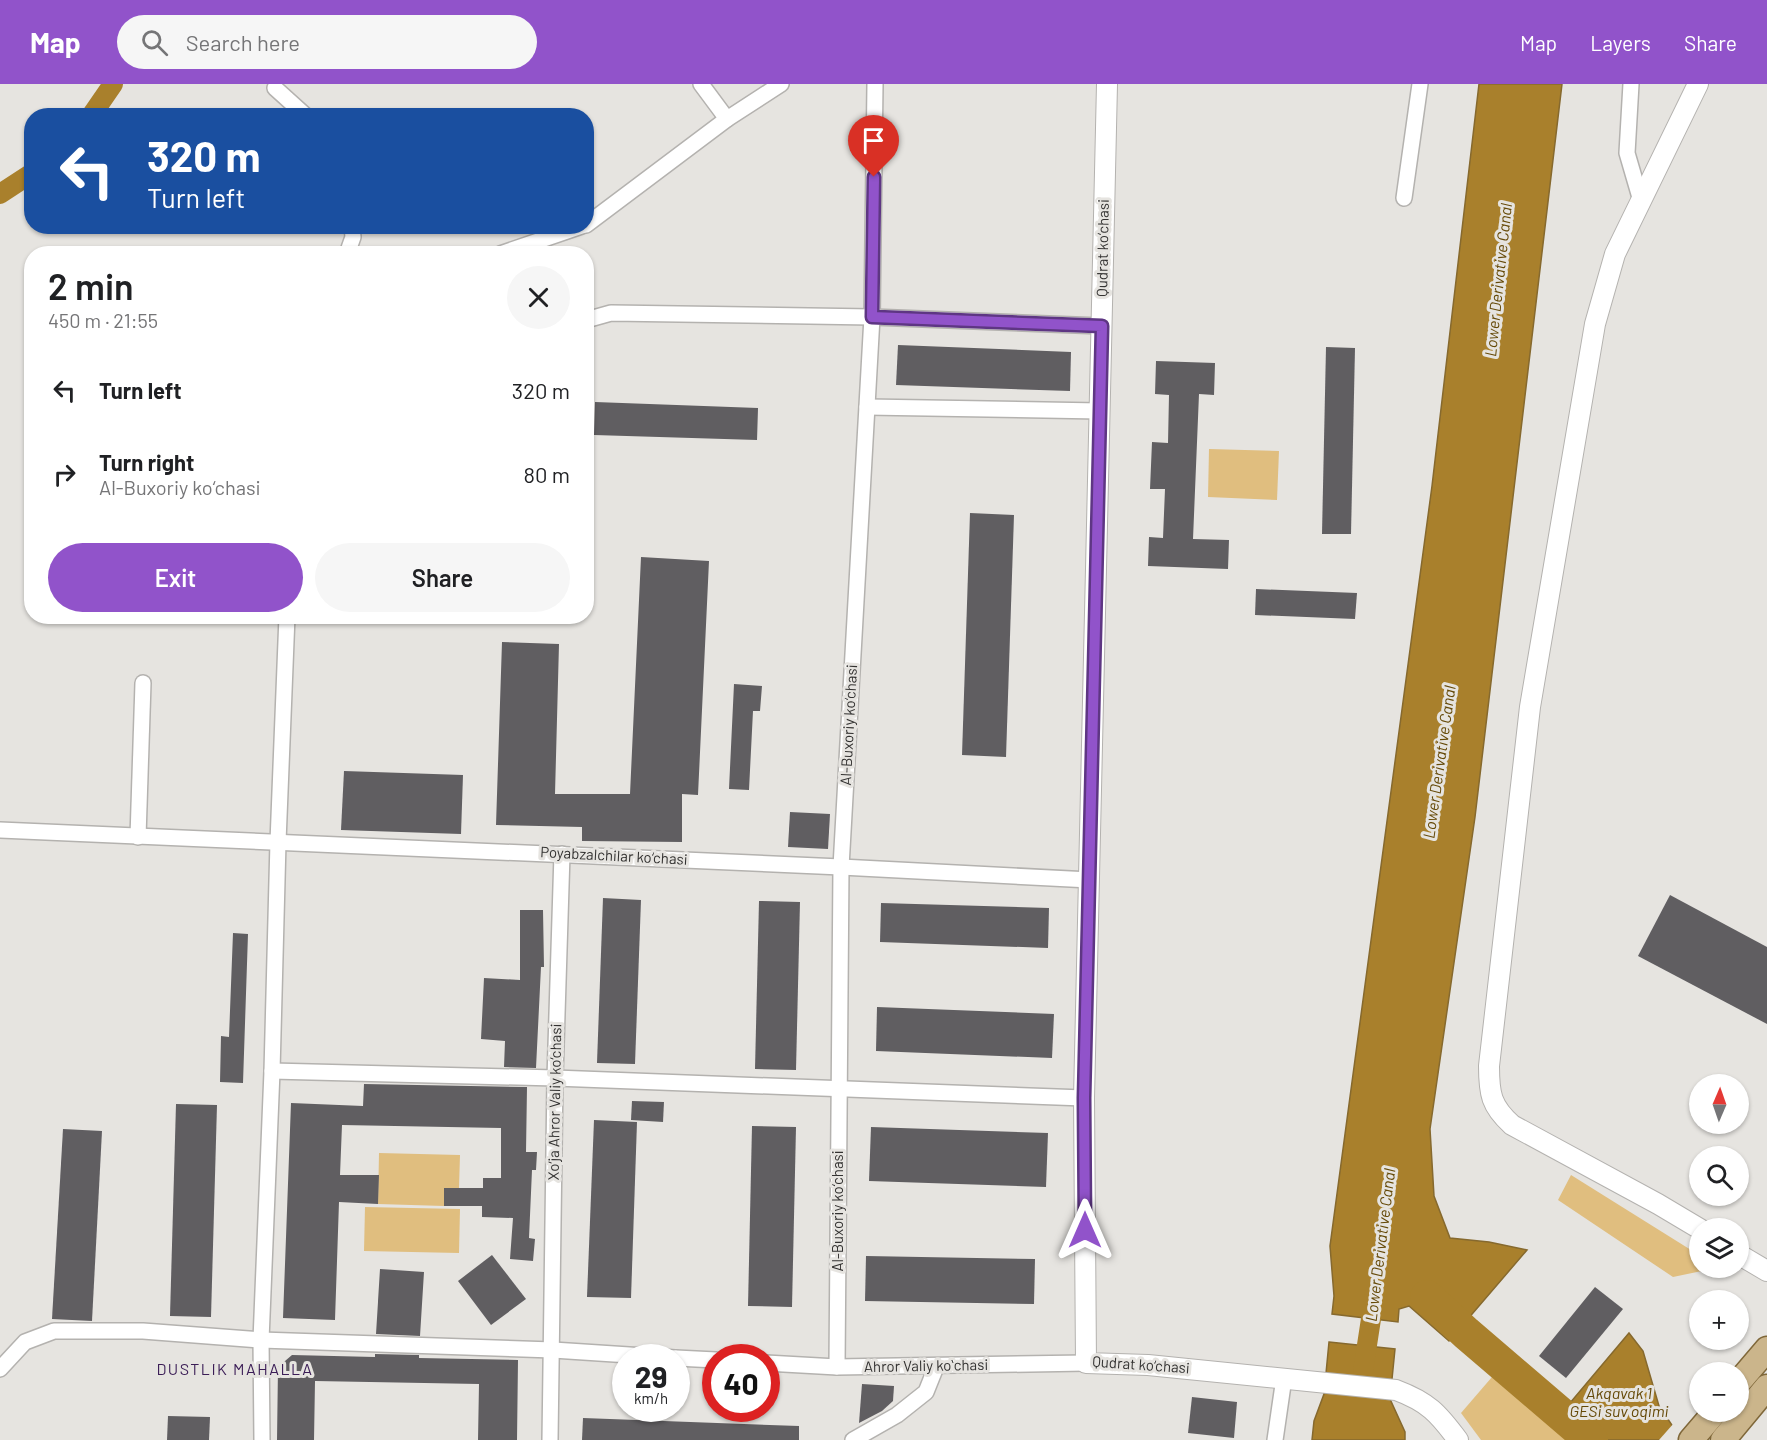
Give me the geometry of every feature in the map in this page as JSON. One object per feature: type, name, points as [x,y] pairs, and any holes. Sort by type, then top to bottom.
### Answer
[{"type":"main road","points":[[1749,1370],[1767,1349]]},
{"type":"main road","points":[[1723,1440],[1767,1387]]},
{"type":"main road","points":[[1691,1440],[1706,1422]]},
{"type":"street","points":[[700,84],[728,119]]},
{"type":"street","points":[[594,219],[728,119],[781,84]]},
{"type":"street","name":"Al-Buxoriy ko‘chasi","points":[[837,1367],[841,867],[872,317],[875,84]]},
{"type":"street","name":"Qudrat ko‘chasi","points":[[1107,84],[1084,1098],[1086,1363],[1148,1365],[1396,1390],[1420,1400],[1437,1414],[1458,1440]]},
{"type":"street","points":[[1404,198],[1420,84]]},
{"type":"street","points":[[1631,84],[1627,153],[1641,201]]},
{"type":"street","points":[[1689,1222],[1512,1125],[1500,1114],[1491,1098],[1489,1066],[1530,707],[1595,324],[1615,254],[1698,84]]},
{"type":"street","points":[[275,88],[297,108]]},
{"type":"street","points":[[524,246],[560,234]]},
{"type":"street","points":[[594,318],[611,314],[872,317],[1102,326]]},
{"type":"street","points":[[867,408],[1100,411]]},
{"type":"street","points":[[262,1440],[261,1340],[287,624]]},
{"type":"street","points":[[138,837],[142,683]]},
{"type":"street","name":"Poyabzalchilar ko‘chasi","points":[[0,830],[562,854],[1089,880]]},
{"type":"street","name":"Xo‘ja Ahror Valiy ko‘chasi","points":[[550,1440],[555,1078],[562,854]]},
{"type":"street","points":[[272,1071],[555,1078],[1084,1098]]},
{"type":"street","points":[[1749,1260],[1767,1271]]},
{"type":"street","points":[[0,1369],[25,1342],[54,1331],[143,1331],[261,1340],[612,1354]]},
{"type":"street","name":"Ahror Valiy koʻchasi","points":[[780,1364],[837,1367],[936,1367],[1086,1363]]},
{"type":"street","points":[[853,1440],[897,1415],[926,1392],[936,1367]]},
{"type":"street","points":[[1275,1440],[1284,1378]]},
{"type":"shaded area","points":[[1209,449],[1279,451],[1277,500],[1208,497]]},
{"type":"shaded area","points":[[379,1153],[460,1155],[459,1188],[444,1188],[444,1206],[378,1204]]},
{"type":"shaded area","points":[[1571,1175],[1689,1249],[1689,1274],[1673,1277],[1558,1200]]},
{"type":"shaded area","points":[[365,1207],[460,1209],[459,1253],[364,1251]]},
{"type":"shaded area","points":[[1492,1377],[1568,1440],[1481,1440],[1461,1413]]},
{"type":"water","points":[[1479,84],[1562,84],[1475,817],[1430,1129],[1434,1196],[1450,1238],[1489,1242],[1527,1250],[1449,1341],[1409,1306],[1399,1309],[1398,1322],[1332,1314],[1334,1296],[1330,1246],[1432,486]]},
{"type":"water","name":"Akqavak 1 GESi suv oqimi","points":[[1629,1333],[1643,1351],[1659,1406],[1682,1440],[1568,1440],[1475,1360],[1492,1340],[1570,1403]]},
{"type":"water","points":[[1329,1342],[1395,1349],[1390,1399],[1405,1432],[1405,1440],[1312,1440],[1314,1421],[1324,1394]]},
{"type":"pier","points":[[1674,1423],[1685,1440],[1659,1440]]},
{"type":"building","points":[[898,345],[1071,352],[1070,391],[896,385]]},
{"type":"building","points":[[1326,347],[1355,348],[1351,534],[1322,534]]},
{"type":"building","points":[[1156,361],[1215,363],[1214,395],[1199,394],[1193,539],[1229,540],[1228,569],[1148,566],[1149,537],[1163,538],[1165,489],[1150,489],[1152,442],[1168,443],[1169,395],[1155,394]]},
{"type":"building","points":[[595,402],[758,408],[757,440],[594,435]]},
{"type":"building","points":[[970,513],[1014,515],[1006,757],[962,755]]},
{"type":"building","points":[[641,557],[709,561],[698,795],[682,794],[682,842],[582,841],[582,827],[496,825],[502,642],[559,644],[555,794],[630,794]]},
{"type":"building","points":[[1256,589],[1357,593],[1355,619],[1255,615]]},
{"type":"building","points":[[734,684],[762,686],[760,711],[753,711],[749,790],[729,789]]},
{"type":"building","points":[[344,771],[463,775],[461,834],[341,830]]},
{"type":"building","points":[[790,812],[830,814],[828,849],[788,847]]},
{"type":"building","points":[[1670,895],[1767,947],[1767,1024],[1638,956]]},
{"type":"building","points":[[603,898],[641,900],[635,1064],[597,1063]]},
{"type":"building","points":[[759,901],[800,902],[796,1070],[755,1069]]},
{"type":"building","points":[[881,903],[1049,908],[1048,948],[880,942]]},
{"type":"building","points":[[520,910],[543,910],[544,967],[541,967],[536,1068],[504,1067],[505,1041],[481,1039],[484,978],[520,980]]},
{"type":"building","points":[[233,933],[248,934],[243,1083],[220,1082],[221,1036],[229,1037]]},
{"type":"building","points":[[877,1007],[1054,1014],[1052,1058],[876,1051]]},
{"type":"building","points":[[364,1084],[527,1087],[526,1152],[537,1152],[536,1170],[532,1170],[529,1238],[535,1239],[533,1261],[510,1259],[513,1218],[482,1217],[482,1206],[444,1206],[444,1188],[483,1188],[483,1178],[501,1178],[501,1128],[342,1125],[340,1175],[379,1175],[378,1204],[339,1202],[335,1320],[283,1318],[291,1103],[363,1106]]},
{"type":"building","points":[[632,1101],[664,1102],[663,1122],[631,1120]]},
{"type":"building","points":[[176,1104],[217,1105],[211,1317],[170,1316]]},
{"type":"building","points":[[594,1120],[637,1122],[631,1298],[587,1297]]},
{"type":"building","points":[[752,1126],[796,1127],[792,1307],[748,1306]]},
{"type":"building","points":[[871,1127],[1048,1133],[1046,1187],[869,1181]]},
{"type":"building","points":[[63,1129],[102,1131],[92,1321],[52,1319]]},
{"type":"building","points":[[492,1255],[526,1299],[491,1325],[458,1281]]},
{"type":"building","points":[[866,1256],[1035,1259],[1034,1304],[865,1301]]},
{"type":"building","points":[[380,1269],[424,1272],[420,1336],[376,1334]]},
{"type":"building","points":[[1595,1287],[1623,1309],[1566,1378],[1539,1356]]},
{"type":"building","points":[[375,1354],[419,1355],[419,1358],[518,1360],[517,1440],[478,1440],[479,1384],[315,1381],[314,1440],[277,1440],[278,1367],[292,1355],[375,1357]]},
{"type":"building","points":[[862,1384],[894,1386],[893,1401],[882,1411],[859,1423]]},
{"type":"building","points":[[1192,1397],[1237,1402],[1234,1438],[1188,1433]]},
{"type":"building","points":[[168,1416],[210,1417],[209,1440],[167,1440]]},
{"type":"building","points":[[583,1418],[612,1419],[612,1422],[799,1426],[799,1440],[582,1440]]},
{"type":"waterway","points":[[96,108],[113,84]]},
{"type":"waterway","points":[[0,194],[24,178]]},
{"type":"waterway","name":"Lower Derivative Canal","points":[[1363,1371],[1375,1293]]},
{"type":"waterway","points":[[1427,1297],[1591,1440]]},
{"type":"district","name":"DUSTLIK MAHALLA","points":[[235,1369]]},
{"type":"route","points":[[874,177],[872,317],[1102,326],[1084,1098],[1085,1230]]}]
